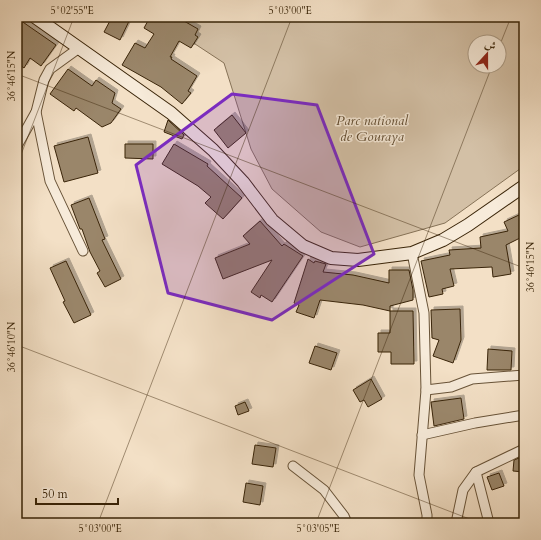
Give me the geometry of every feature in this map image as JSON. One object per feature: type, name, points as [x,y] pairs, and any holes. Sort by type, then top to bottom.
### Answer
[{"type":"main road","points":[[35,17],[171,112],[213,150],[243,182],[272,220],[303,246],[331,258],[358,260],[414,252],[442,240],[468,225],[524,186]]},
{"type":"street","points":[[17,146],[36,112],[44,80],[50,69],[79,48]]},
{"type":"street","points":[[36,112],[50,181],[83,251]]},
{"type":"street","points":[[414,252],[424,313],[426,390],[419,475],[427,515],[427,523]]},
{"type":"street","points":[[426,390],[451,387],[472,379],[524,375]]},
{"type":"street","points":[[422,435],[475,423],[524,415]]},
{"type":"street","points":[[456,523],[463,490],[476,472],[524,449]]},
{"type":"street","points":[[293,466],[324,490],[344,516],[347,523]]},
{"type":"street","points":[[476,472],[489,523]]},
{"type":"highlighted area","points":[[232,94],[317,105],[374,254],[272,320],[168,293],[136,165]]},
{"type":"green space","name":"Parc national de Gouraya","points":[[154,17],[524,17],[524,166],[445,223],[360,247],[321,232],[272,189],[251,149],[224,63]]},
{"type":"building","points":[[112,17],[131,17],[120,40],[104,32]]},
{"type":"building","points":[[150,17],[177,17],[198,29],[195,35],[198,37],[191,48],[179,41],[170,57],[197,76],[188,91],[191,93],[182,104],[161,87],[122,65],[135,43],[145,48],[154,34],[144,28]]},
{"type":"building","points":[[17,18],[56,45],[41,66],[30,58],[24,68],[17,63]]},
{"type":"building","points":[[68,69],[92,86],[96,80],[115,93],[112,103],[121,109],[111,123],[102,127],[76,108],[74,111],[50,94]]},
{"type":"building","points":[[232,115],[246,133],[228,148],[214,130]]},
{"type":"building","points":[[168,120],[184,135],[182,139],[164,132]]},
{"type":"building","points":[[88,137],[98,173],[64,182],[54,146]]},
{"type":"building","points":[[125,144],[153,144],[153,159],[125,158]]},
{"type":"building","points":[[174,144],[208,164],[207,166],[242,198],[223,219],[205,203],[211,197],[198,186],[162,164]]},
{"type":"building","points":[[89,198],[105,239],[102,240],[121,279],[105,287],[97,273],[100,271],[90,252],[82,229],[80,229],[71,205]]},
{"type":"building","points":[[519,215],[524,225],[524,236],[506,245],[511,274],[493,277],[492,267],[450,269],[454,286],[442,289],[443,294],[429,297],[421,261],[450,255],[449,250],[481,248],[480,237],[508,231],[504,222]]},
{"type":"building","points":[[260,221],[282,246],[284,244],[303,256],[272,302],[261,295],[260,298],[251,292],[272,260],[223,279],[215,258],[250,244],[243,236]]},
{"type":"building","points":[[308,259],[314,263],[315,261],[326,264],[323,272],[353,275],[389,283],[389,270],[409,270],[413,290],[413,300],[390,306],[390,311],[363,305],[320,300],[314,318],[296,312],[299,305],[294,303]]},
{"type":"building","points":[[66,261],[91,315],[74,323],[63,302],[65,301],[50,268]]},
{"type":"building","points":[[460,309],[461,340],[453,363],[433,356],[439,340],[432,338],[431,310]]},
{"type":"building","points":[[390,311],[413,311],[414,364],[391,364],[391,352],[378,352],[378,333],[390,333]]},
{"type":"building","points":[[315,346],[337,353],[331,370],[309,363]]},
{"type":"building","points":[[488,349],[512,351],[511,370],[487,370]]},
{"type":"building","points":[[371,379],[382,399],[368,407],[364,400],[360,402],[353,390]]},
{"type":"building","points":[[461,398],[464,419],[434,426],[431,402]]},
{"type":"building","points":[[245,402],[249,411],[238,415],[235,406]]},
{"type":"building","points":[[255,445],[276,448],[273,467],[252,464]]},
{"type":"building","points":[[519,458],[524,459],[524,472],[513,471],[514,460]]},
{"type":"building","points":[[499,473],[504,486],[492,490],[487,477]]},
{"type":"building","points":[[246,483],[263,486],[260,505],[243,502]]}]
